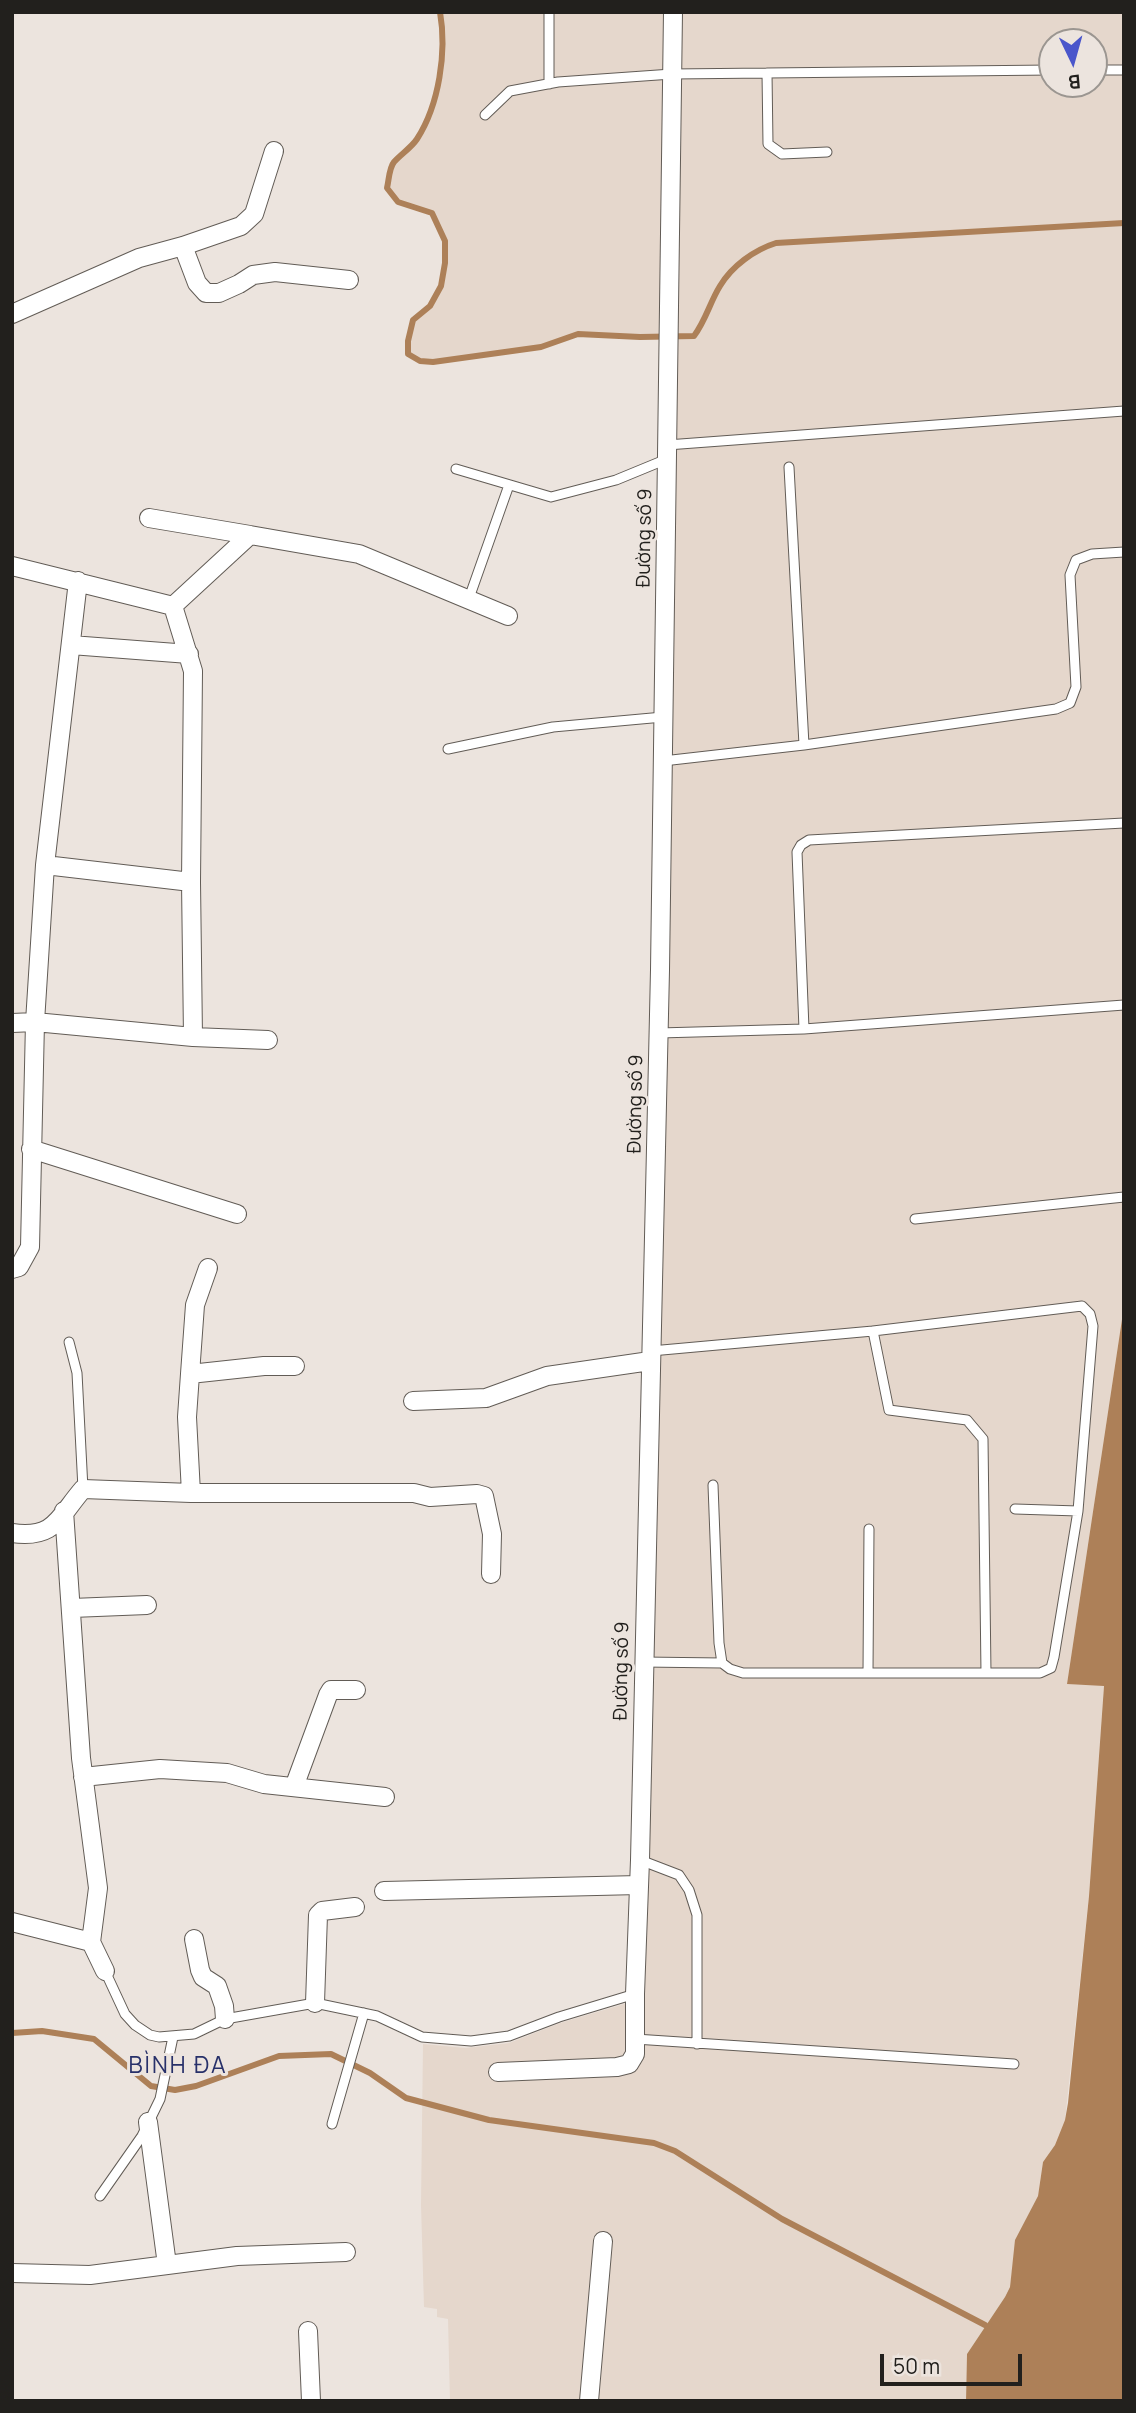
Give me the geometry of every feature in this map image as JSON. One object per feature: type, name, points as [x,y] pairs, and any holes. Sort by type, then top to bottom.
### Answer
[{"type":"street","name":"Đường số 9","points":[[498,2072],[617,2067],[629,2064],[635,2054],[659,1033],[673,12]]},
{"type":"street","points":[[12,314],[139,258],[241,226],[254,214],[274,151]]},
{"type":"street","points":[[183,246],[197,283],[205,293],[219,293],[253,275],[275,272],[349,280]]},
{"type":"street","points":[[149,518],[359,554],[508,616]]},
{"type":"street","points":[[173,606],[250,535]]},
{"type":"street","points":[[12,566],[173,606]]},
{"type":"street","points":[[12,1269],[19,1267],[30,1247],[35,1022],[45,865],[78,581]]},
{"type":"street","points":[[173,606],[193,671],[192,1037]]},
{"type":"street","points":[[71,645],[189,654]]},
{"type":"street","points":[[45,865],[191,882]]},
{"type":"street","points":[[12,1023],[35,1022],[192,1037],[268,1040]]},
{"type":"street","points":[[31,1149],[237,1214]]},
{"type":"street","points":[[191,1493],[187,1417],[195,1305],[208,1268]]},
{"type":"street","points":[[413,1401],[486,1398],[547,1376],[650,1356]]},
{"type":"street","points":[[190,1374],[264,1366],[295,1366]]},
{"type":"street","points":[[12,1533],[32,1536],[54,1528],[64,1511],[83,1489],[191,1493],[414,1493],[430,1497],[477,1494],[484,1496],[492,1534],[491,1574]]},
{"type":"street","points":[[64,1511],[83,1777],[98,1888],[91,1942],[105,1971]]},
{"type":"street","points":[[72,1608],[147,1605]]},
{"type":"street","points":[[294,1787],[331,1690],[356,1690]]},
{"type":"street","points":[[83,1777],[160,1769],[227,1773],[264,1784],[384,1797]]},
{"type":"street","points":[[384,1891],[639,1885]]},
{"type":"street","points":[[315,2003],[318,1915],[323,1911],[355,1908]]},
{"type":"street","points":[[12,1922],[91,1942]]},
{"type":"street","points":[[194,1939],[200,1970],[203,1977],[217,1986],[225,2019]]},
{"type":"street","points":[[148,2122],[167,2265]]},
{"type":"street","points":[[589,2401],[603,2241]]},
{"type":"street","points":[[12,2273],[90,2275],[237,2256],[346,2252]]},
{"type":"street","points":[[308,2331],[311,2401]]},
{"type":"lane","points":[[549,12],[549,84]]},
{"type":"lane","points":[[485,115],[510,91],[549,84],[672,74],[1038,70]]},
{"type":"lane","points":[[767,73],[768,144],[782,154],[827,152]]},
{"type":"lane","points":[[456,469],[551,497],[615,480],[667,452],[1124,411]]},
{"type":"lane","points":[[789,467],[804,745]]},
{"type":"lane","points":[[468,601],[509,485]]},
{"type":"lane","points":[[663,761],[804,745],[1056,709],[1070,703],[1076,687],[1070,575],[1076,560],[1092,554],[1124,552]]},
{"type":"lane","points":[[448,749],[554,727],[663,717]]},
{"type":"lane","points":[[804,1029],[797,852],[801,845],[809,840],[1124,823]]},
{"type":"lane","points":[[659,1033],[804,1029],[1124,1005]]},
{"type":"lane","points":[[915,1219],[1124,1197]]},
{"type":"lane","points":[[643,1662],[722,1663],[743,1673],[1041,1674],[1051,1668],[1078,1511],[1093,1326],[1090,1314],[1082,1306],[650,1356]]},
{"type":"lane","points":[[873,1331],[888,1410],[967,1420],[983,1439],[986,1673]]},
{"type":"lane","points":[[69,1342],[78,1373],[83,1489]]},
{"type":"lane","points":[[713,1485],[722,1663]]},
{"type":"lane","points":[[1015,1509],[1078,1511]]},
{"type":"lane","points":[[868,1672],[869,1529]]},
{"type":"lane","points":[[640,1860],[679,1875],[689,1890],[697,1915],[697,2044]]},
{"type":"lane","points":[[105,1971],[125,2014],[135,2025],[150,2035],[173,2037],[194,2034],[225,2019],[315,2003],[377,2016],[422,2037],[471,2041],[509,2036],[559,2017],[635,1994]]},
{"type":"lane","points":[[332,2124],[363,2013]]},
{"type":"lane","points":[[100,2196],[142,2136],[160,2099],[173,2037]]},
{"type":"lane","points":[[635,2039],[1014,2064]]},
{"type":"shaded area","points":[[440,12],[1124,12],[1124,1306],[1067,1684],[1104,1685],[1089,1896],[1065,2120],[1055,2145],[1043,2162],[1038,2196],[1016,2240],[1010,2287],[967,2354],[966,2401],[450,2401],[448,2319],[437,2317],[437,2309],[424,2307],[421,2205],[423,2044],[466,2048],[509,2043],[560,2023],[641,1999],[674,336],[578,334],[541,347],[433,362],[420,361],[408,354],[413,320],[430,306],[441,286],[445,241],[432,213],[398,201],[387,188],[392,164],[417,139],[434,102],[441,64],[443,26]]},
{"type":"shaded area","points":[[1124,1306],[1124,2401],[966,2401],[967,2354],[1010,2287],[1015,2240],[1038,2196],[1043,2162],[1055,2145],[1065,2120],[1068,2103],[1089,1896],[1104,1686],[1067,1684]]},
{"type":"waterway","points":[[440,12],[442,61],[436,94],[417,139],[392,165],[387,188],[398,202],[432,213],[445,241],[441,286],[430,306],[413,320],[408,341],[408,354],[420,361],[433,362],[541,347],[578,334],[694,336],[717,292],[737,265],[752,254],[776,243],[1124,223]]},
{"type":"waterway","points":[[12,2033],[42,2031],[94,2039],[151,2086],[175,2090],[196,2086],[279,2056],[331,2054],[370,2073],[406,2098],[489,2120],[654,2143],[675,2151],[782,2219],[985,2325]]},
{"type":"district","name":"BÌNH ĐA","points":[[178,2067]]}]
